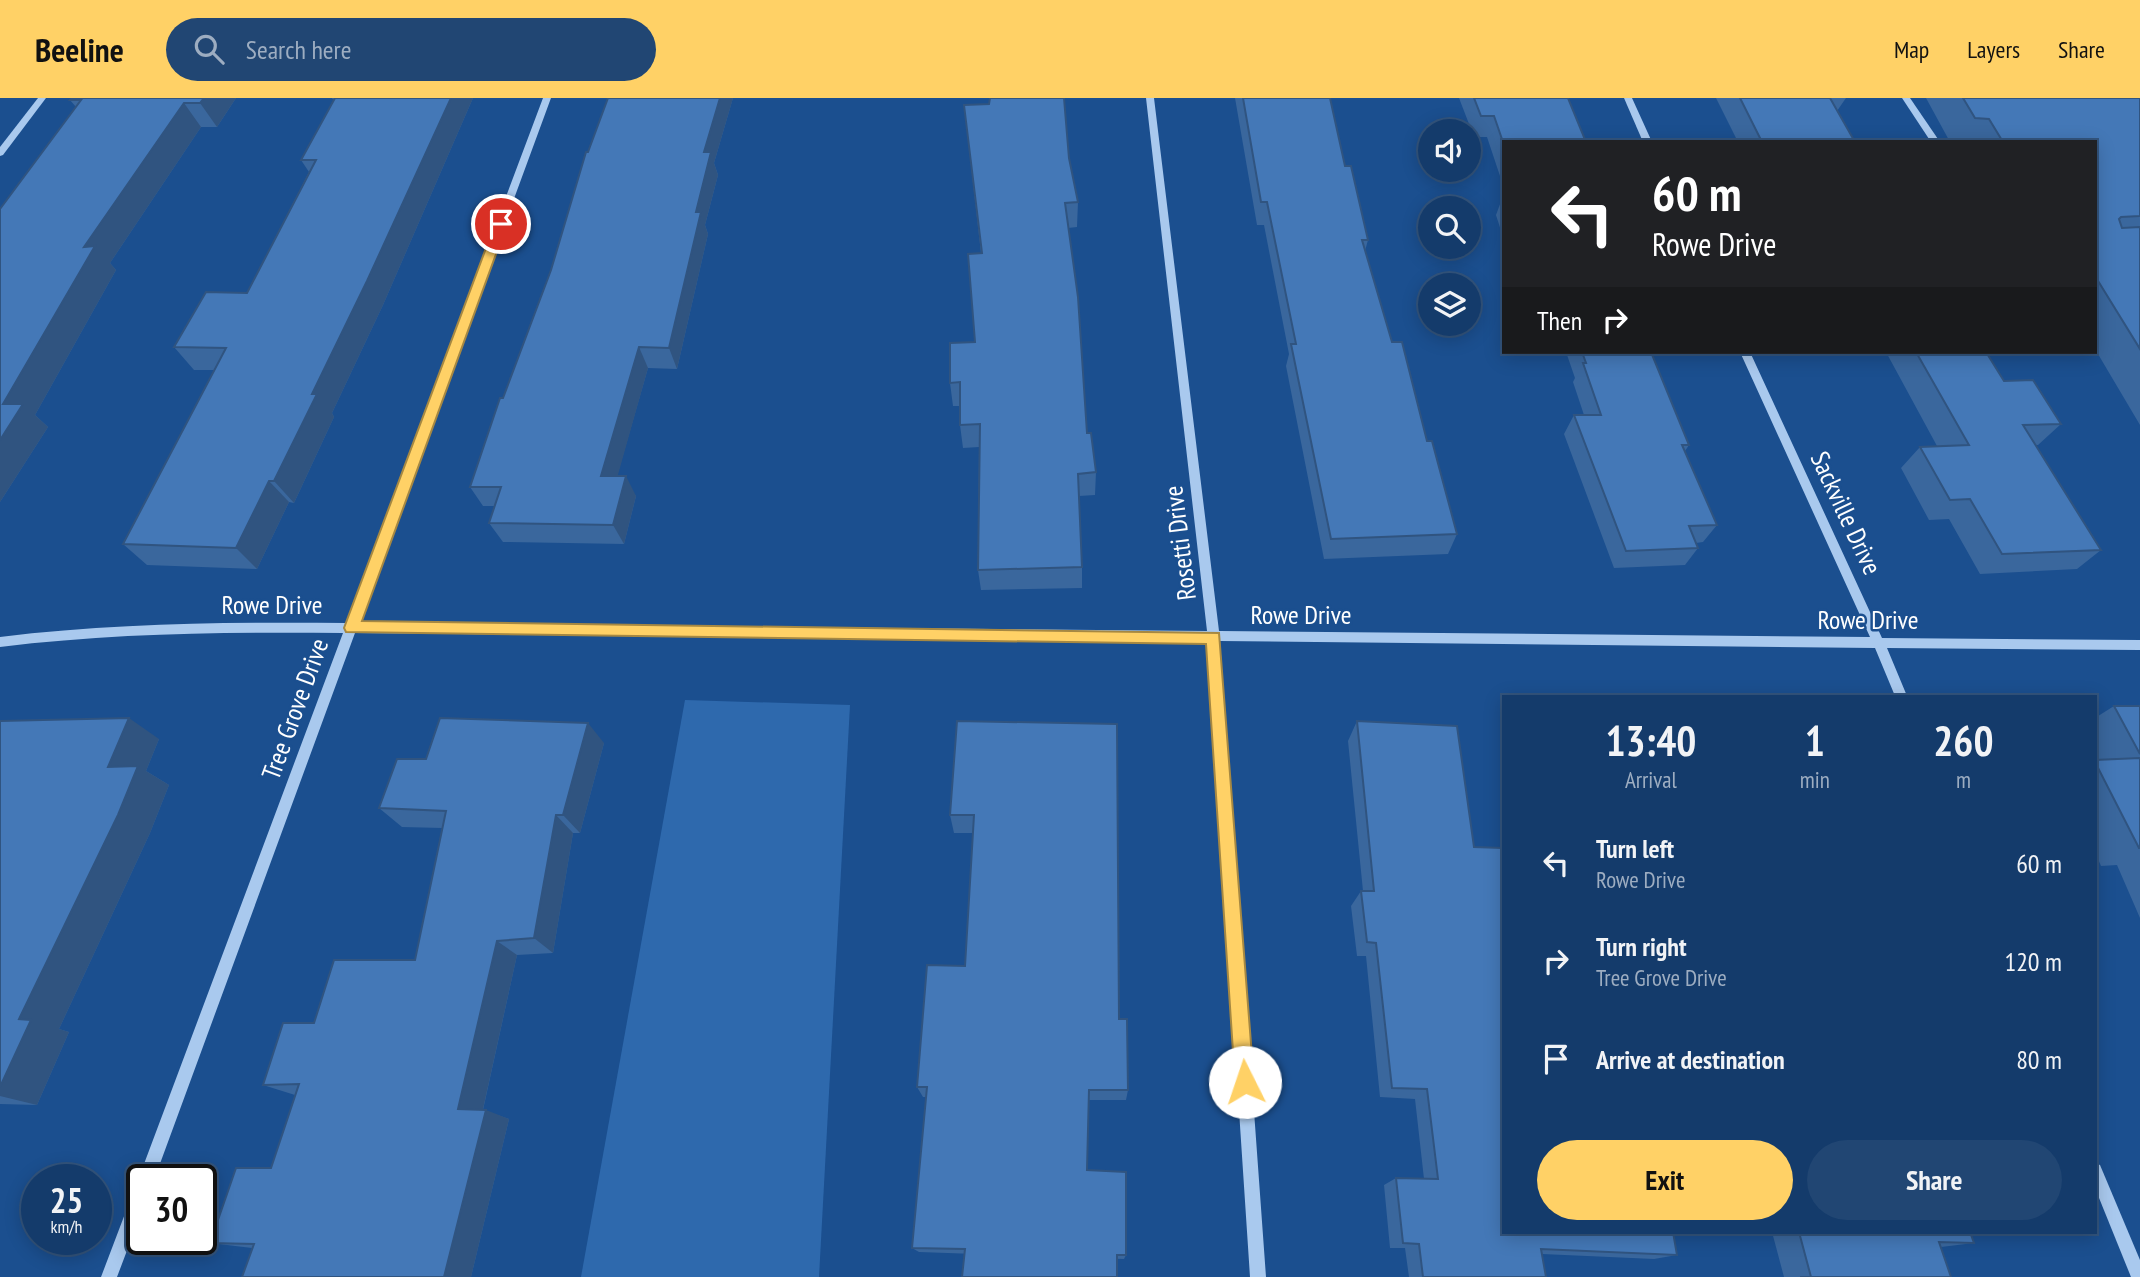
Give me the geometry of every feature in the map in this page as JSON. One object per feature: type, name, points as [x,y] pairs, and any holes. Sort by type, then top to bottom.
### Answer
[{"type":"street","points":[[0,153],[41,98]]},
{"type":"street","name":"Tree Grove Drive","points":[[152,1164],[547,98]]},
{"type":"street","name":"Rosetti Drive","points":[[1150,98],[1214,637],[1258,1277]]},
{"type":"street","points":[[1628,98],[1647,140]]},
{"type":"street","points":[[1906,98],[1935,140]]},
{"type":"street","name":"Sackville Drive","points":[[1746,354],[1901,695]]},
{"type":"street","name":"Rowe Drive","points":[[0,642],[67,634],[223,627],[2140,645]]},
{"type":"street","points":[[2097,1175],[2138,1277]]},
{"type":"street","points":[[109,1277],[126,1232]]},
{"type":"shaded area","points":[[685,700],[850,705],[819,1277],[581,1277]]},
{"type":"building","points":[[204,98],[200,103],[184,103],[84,247],[95,246],[3,404],[23,404],[0,440],[0,209],[81,100],[70,100]]},
{"type":"building","points":[[335,98],[451,98],[312,394],[317,394],[274,481],[269,481],[236,548],[123,544],[226,348],[174,347],[206,292],[247,293],[316,160],[301,160]]},
{"type":"building","points":[[608,98],[720,98],[704,152],[711,152],[696,212],[701,212],[669,348],[639,347],[601,476],[626,476],[613,525],[489,523],[501,487],[470,487],[500,398],[503,398],[551,270],[586,152]]},
{"type":"building","points":[[990,98],[1064,98],[1069,158],[1078,202],[1065,203],[1078,297],[1087,433],[1091,433],[1096,472],[1078,474],[1082,567],[978,570],[980,424],[960,425],[960,382],[950,383],[950,343],[975,342],[968,254],[982,253],[964,105],[989,104]]},
{"type":"building","points":[[1243,98],[1330,98],[1345,166],[1351,166],[1368,240],[1362,240],[1392,342],[1402,342],[1427,441],[1432,441],[1457,534],[1331,539],[1291,344],[1296,344],[1267,202],[1261,202]]},
{"type":"building","points":[[1474,98],[1568,98],[1585,140],[1502,140],[1494,116],[1481,116]]},
{"type":"building","points":[[1740,98],[1830,98],[1854,140],[1761,140]]},
{"type":"building","points":[[1963,98],[2140,98],[2140,216],[2119,219],[2122,228],[2140,227],[2140,349],[2097,279],[2097,140],[2002,140],[1989,119],[1975,118]]},
{"type":"building","points":[[1583,354],[1652,354],[1689,445],[1682,445],[1717,525],[1689,526],[1698,548],[1626,551],[1574,415],[1601,415],[1583,363],[1586,363]]},
{"type":"building","points":[[1917,354],[1987,354],[2004,381],[2033,380],[2061,424],[2023,425],[2101,550],[2002,554],[1970,499],[1950,500],[1920,447],[1969,445]]},
{"type":"building","points":[[2114,706],[2140,706],[2140,754]]},
{"type":"building","points":[[129,718],[108,767],[138,766],[118,815],[19,1019],[31,1020],[0,1087],[0,721]]},
{"type":"building","points":[[440,718],[588,723],[563,815],[556,815],[534,938],[497,941],[458,1109],[486,1110],[444,1277],[242,1277],[254,1244],[217,1243],[217,1223],[236,1168],[271,1168],[299,1084],[263,1085],[283,1023],[314,1023],[334,960],[415,960],[446,811],[379,808],[397,759],[426,759]]},
{"type":"building","points":[[957,721],[1117,724],[1119,1019],[1127,1019],[1128,1090],[1089,1090],[1087,1170],[1126,1172],[1126,1255],[1117,1255],[1117,1277],[962,1277],[965,1249],[912,1248],[927,1087],[917,1087],[927,965],[965,966],[974,815],[950,815]]},
{"type":"building","points":[[1357,721],[1457,726],[1474,847],[1502,848],[1502,1234],[1673,1234],[1677,1255],[1541,1249],[1546,1277],[1423,1277],[1419,1244],[1403,1243],[1396,1178],[1438,1179],[1427,1089],[1392,1088],[1376,943],[1367,942],[1361,891],[1374,891]]},
{"type":"building","points":[[2140,758],[2140,848],[2097,766],[2097,760]]},
{"type":"building","points":[[1800,1234],[1971,1234],[1974,1243],[1939,1242],[1951,1277],[1811,1277]]},
{"type":"route","points":[[501,224],[352,628],[1214,637],[1245,1082]]}]
